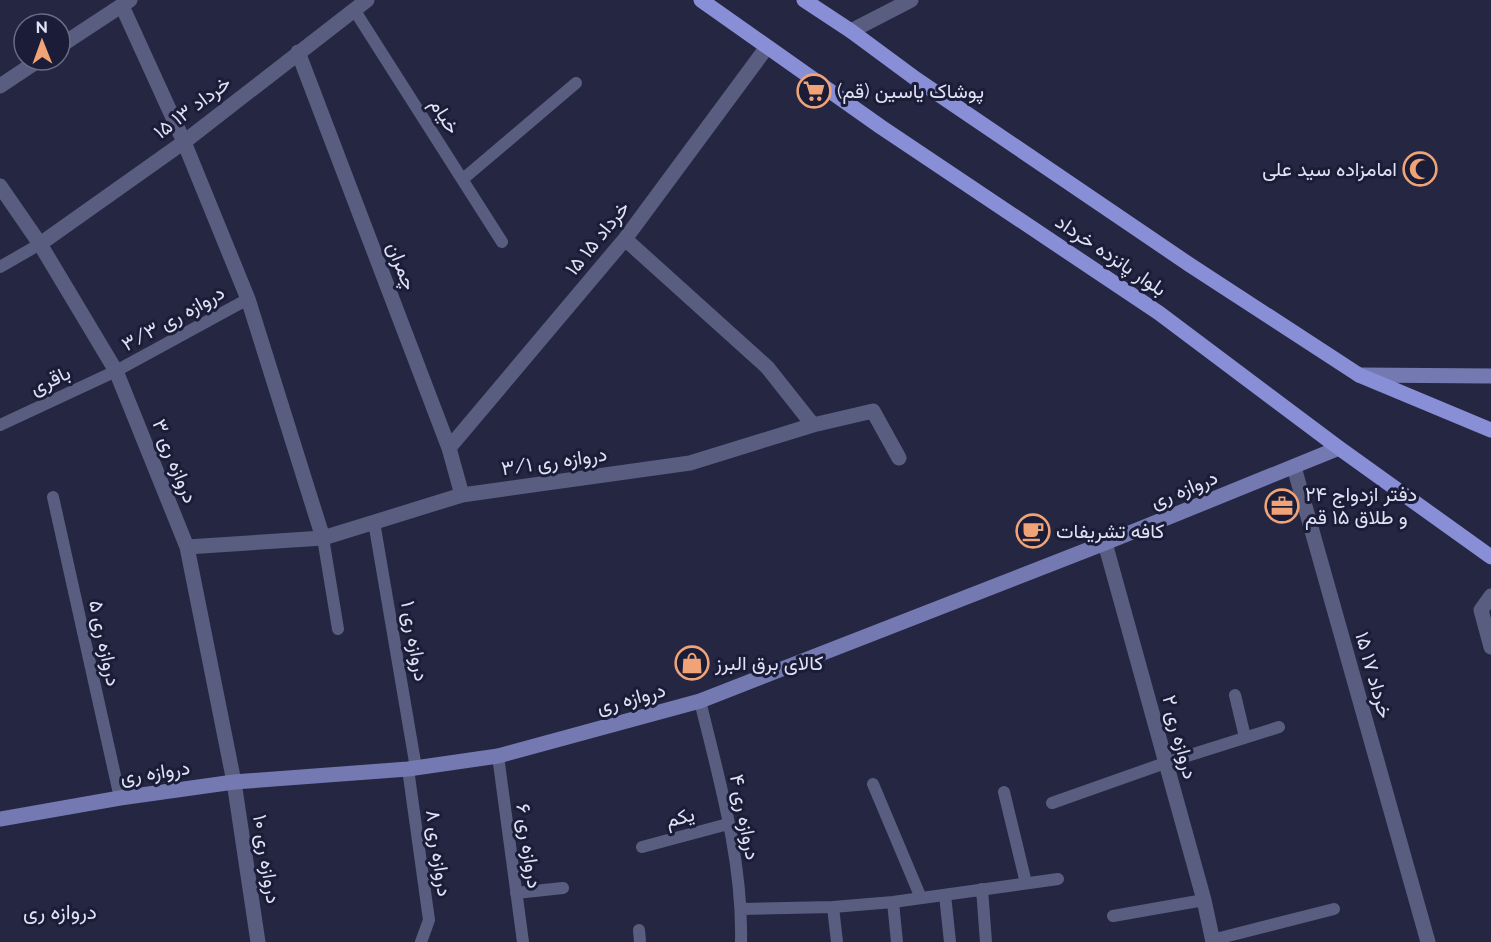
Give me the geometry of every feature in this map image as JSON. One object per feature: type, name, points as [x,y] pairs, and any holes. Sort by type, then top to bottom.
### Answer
[{"type":"main road","name":"بلوار پانزده خرداد","points":[[701,0],[881,127],[1159,312],[1339,448],[1491,557]]},
{"type":"main road","name":"بلوار پانزده خرداد","points":[[804,0],[955,106],[1190,265],[1359,375],[1491,430]]},
{"type":"main road","points":[[1359,375],[1491,376]]},
{"type":"main road","name":"دروازه ری","points":[[0,819],[120,798],[234,782],[412,768],[498,756],[700,701],[1105,543],[1339,448]]},
{"type":"street","name":"۱۵ خرداد ۱۳","points":[[40,244],[184,142],[298,52],[356,11],[367,0]]},
{"type":"street","points":[[851,31],[911,0]]},
{"type":"street","points":[[72,38],[126,3],[248,299],[323,538]]},
{"type":"street","name":"۱۵ خرداد ۱۵","points":[[448,448],[625,239],[767,47]]},
{"type":"street","name":"چمران","points":[[298,52],[448,448],[462,495]]},
{"type":"street","points":[[0,86],[21,72]]},
{"type":"street","name":"دروازه ری ۳","points":[[0,186],[40,244],[116,371],[187,547],[234,782]]},
{"type":"street","points":[[625,239],[767,367],[813,425]]},
{"type":"street","name":"دروازه ری ۳/۱","points":[[187,547],[323,538],[462,495],[690,463],[813,425],[873,411],[898,458]]},
{"type":"street","name":"۱۵ خرداد ۱۷","points":[[1294,466],[1428,942]]},
{"type":"street","name":"دروازه ری ۲","points":[[1105,543],[1213,941]]},
{"type":"street","points":[[1491,596],[1481,610],[1491,647]]},
{"type":"street","name":"دروازه ری ۱۰","points":[[234,782],[258,942]]},
{"type":"lane","name":"خیام","points":[[356,11],[502,242]]},
{"type":"lane","points":[[463,179],[576,83]]},
{"type":"lane","points":[[0,267],[40,244]]},
{"type":"lane","name":"دروازه ری ۳/۳","points":[[116,371],[248,299]]},
{"type":"lane","name":"باقری","points":[[0,425],[116,371]]},
{"type":"lane","name":"دروازه ری ۵","points":[[53,497],[120,798]]},
{"type":"lane","name":"دروازه ری ۱","points":[[374,522],[412,768]]},
{"type":"lane","points":[[323,538],[338,629]]},
{"type":"lane","points":[[1235,695],[1245,737]]},
{"type":"lane","name":"دروازه ری ۴","points":[[700,701],[728,824],[742,909],[741,942]]},
{"type":"lane","points":[[1052,803],[1279,727]]},
{"type":"lane","name":"دروازه ری ۶","points":[[498,756],[523,942]]},
{"type":"lane","name":"دروازه ری ۸","points":[[412,768],[429,920],[421,942]]},
{"type":"lane","points":[[873,784],[921,898]]},
{"type":"lane","points":[[1004,792],[1026,883]]},
{"type":"lane","name":"یکم","points":[[642,848],[728,824]]},
{"type":"lane","points":[[742,909],[833,907],[893,902],[1058,879]]},
{"type":"lane","points":[[516,893],[563,888]]},
{"type":"lane","points":[[982,889],[986,942]]},
{"type":"lane","points":[[945,895],[950,942]]},
{"type":"lane","points":[[1113,916],[1203,900]]},
{"type":"lane","points":[[893,902],[897,942]]},
{"type":"lane","points":[[833,907],[837,942]]},
{"type":"lane","points":[[1213,941],[1334,909]]},
{"type":"place","name":"پوشاک یاسین (قم)","points":[[814,91]]},
{"type":"place","name":"امامزاده سید علی","points":[[1420,169]]},
{"type":"place","name":"دفتر ازدواج ۲۴ و طلاق ۱۵ قم","points":[[1282,506]]},
{"type":"place","name":"کافه تشریفات","points":[[1033,531]]},
{"type":"place","name":"کالای برق البرز","points":[[692,663]]},
{"type":"district","name":"دروازه ری","points":[[60,911]]}]
